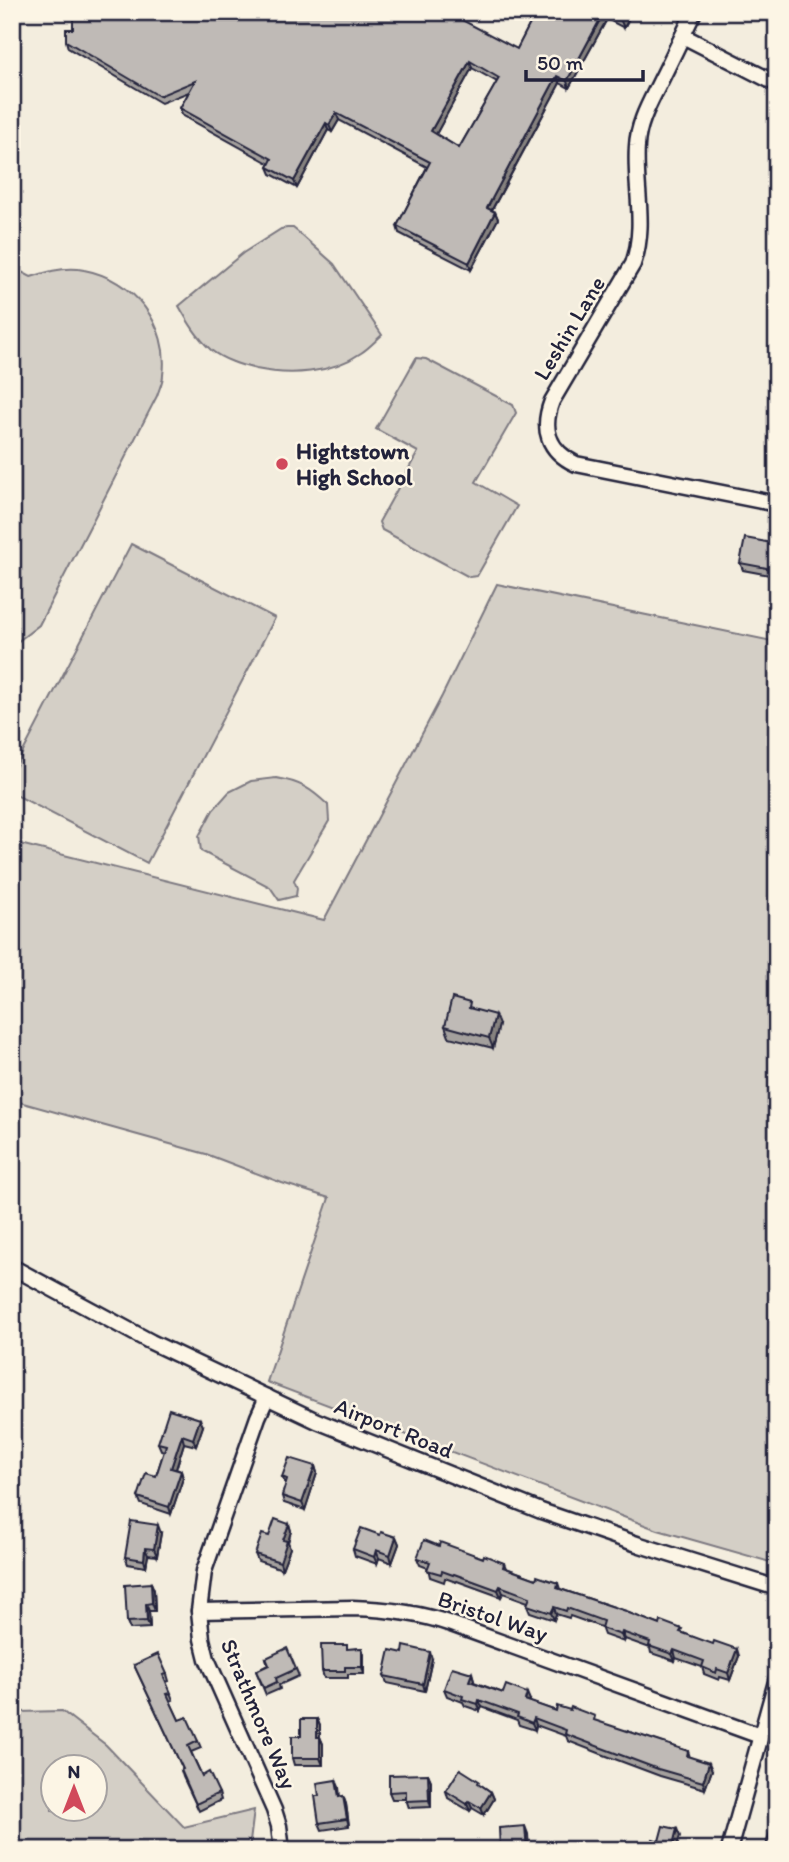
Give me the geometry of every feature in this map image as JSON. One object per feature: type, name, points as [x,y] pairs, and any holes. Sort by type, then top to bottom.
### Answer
[{"type":"street","name":"Leshin Lane","points":[[694,12],[640,128],[637,146],[641,229],[636,257],[552,401],[546,426],[556,451],[576,464],[777,504]]},
{"type":"street","points":[[683,36],[777,84]]},
{"type":"street","name":"Airport Road","points":[[12,1267],[151,1342],[317,1421],[541,1511],[777,1588]]},
{"type":"street","name":"Strathmore Way","points":[[267,1397],[204,1572],[199,1611],[207,1659],[274,1810],[282,1850]]},
{"type":"street","name":"Bristol Way","points":[[199,1611],[375,1608],[423,1616],[760,1737]]},
{"type":"street","points":[[729,1850],[777,1678]]},
{"type":"shaded area","points":[[293,228],[334,264],[382,335],[349,360],[310,372],[256,369],[216,354],[193,329],[179,306],[243,253],[281,229]]},
{"type":"shaded area","points":[[12,267],[31,277],[58,270],[78,269],[102,275],[118,283],[144,307],[154,322],[164,357],[163,378],[157,396],[39,625],[12,646]]},
{"type":"shaded area","points":[[416,358],[426,359],[513,405],[516,413],[476,482],[517,506],[477,576],[469,577],[382,530],[379,522],[418,452],[376,429]]},
{"type":"shaded area","points":[[131,544],[275,618],[147,863],[12,793],[12,773]]},
{"type":"shaded area","points":[[497,584],[777,642],[777,1564],[658,1530],[267,1382],[329,1198],[206,1154],[12,1100],[12,842],[324,920],[442,696]]},
{"type":"shaded area","points":[[276,778],[298,784],[316,794],[328,805],[329,821],[294,880],[296,896],[279,900],[270,887],[201,851],[199,836],[213,810],[229,792],[251,781]]},
{"type":"shaded area","points":[[12,1708],[18,1712],[62,1711],[106,1745],[184,1827],[254,1810],[249,1850],[12,1850]]},
{"type":"building","points":[[81,12],[447,12],[517,49],[536,12],[604,12],[567,81],[557,76],[487,208],[495,212],[469,263],[397,226],[430,162],[336,113],[329,125],[326,123],[294,181],[268,167],[272,159],[180,108],[195,81],[159,96],[66,41],[66,29],[73,29],[73,15],[81,15]],"holes":[[[470,61],[499,78],[459,148],[431,131]]]},
{"type":"building","points":[[605,12],[626,12],[621,21]]},
{"type":"building","points":[[745,538],[777,544],[772,569],[740,563]]},
{"type":"building","points":[[452,998],[470,1003],[469,1008],[495,1015],[489,1038],[445,1026]]},
{"type":"building","points":[[169,1409],[200,1419],[193,1439],[182,1435],[171,1468],[181,1471],[169,1507],[138,1497],[146,1473],[156,1476],[166,1445],[158,1443]]},
{"type":"building","points":[[289,1458],[315,1466],[302,1503],[282,1496],[287,1479],[282,1477]]},
{"type":"building","points":[[275,1519],[289,1524],[283,1540],[287,1541],[280,1562],[255,1554],[262,1534],[269,1536]]},
{"type":"building","points":[[131,1521],[158,1525],[154,1549],[145,1548],[144,1560],[125,1557]]},
{"type":"building","points":[[361,1528],[396,1537],[390,1555],[376,1550],[374,1557],[353,1549]]},
{"type":"building","points":[[424,1540],[439,1546],[440,1542],[483,1558],[484,1555],[504,1563],[503,1567],[536,1579],[537,1576],[558,1583],[557,1588],[660,1625],[661,1621],[682,1629],[680,1632],[713,1644],[714,1641],[737,1649],[728,1673],[717,1669],[716,1673],[702,1667],[704,1661],[674,1650],[672,1654],[649,1646],[650,1642],[601,1628],[603,1621],[567,1608],[566,1611],[554,1607],[551,1613],[527,1605],[530,1597],[500,1586],[498,1590],[454,1574],[427,1570],[430,1562],[417,1558]]},
{"type":"building","points":[[151,1583],[152,1603],[146,1604],[147,1621],[127,1622],[125,1585]]},
{"type":"building","points":[[321,1645],[362,1648],[362,1667],[345,1667],[345,1671],[322,1671]]},
{"type":"building","points":[[404,1646],[430,1652],[423,1684],[384,1676],[390,1650],[403,1653]]},
{"type":"building","points":[[287,1648],[296,1669],[276,1678],[277,1682],[264,1688],[256,1671],[269,1665],[266,1658]]},
{"type":"building","points":[[158,1654],[167,1674],[163,1675],[171,1693],[167,1694],[179,1720],[187,1717],[198,1741],[188,1746],[202,1776],[209,1772],[219,1793],[196,1804],[181,1770],[183,1769],[134,1665]]},
{"type":"building","points":[[452,1667],[472,1673],[469,1681],[503,1693],[506,1685],[527,1693],[525,1700],[556,1711],[557,1706],[570,1710],[571,1707],[595,1716],[594,1720],[688,1751],[687,1756],[709,1763],[703,1782],[658,1769],[565,1734],[566,1730],[534,1718],[532,1723],[517,1717],[518,1714],[479,1700],[478,1704],[462,1699],[463,1696],[444,1689]]},
{"type":"building","points":[[301,1719],[317,1719],[320,1758],[292,1758],[292,1736],[301,1736]]},
{"type":"building","points":[[460,1769],[491,1792],[481,1808],[469,1801],[467,1804],[446,1791]]},
{"type":"building","points":[[428,1774],[429,1800],[406,1801],[406,1791],[389,1792],[389,1775]]},
{"type":"building","points":[[336,1780],[339,1797],[343,1796],[347,1819],[319,1823],[315,1796],[319,1796],[317,1783]]},
{"type":"building","points":[[525,1826],[527,1850],[500,1850],[499,1828]]},
{"type":"building","points":[[663,1826],[677,1829],[673,1845],[679,1846],[678,1850],[650,1850],[653,1839],[659,1841]]},
{"type":"building","points":[[771,1827],[777,1829],[777,1850],[765,1850]]},
{"type":"building","points":[[348,1842],[348,1850],[331,1850],[331,1843]]},
{"type":"place","name":"Hightstown High School","points":[[282,464]]}]
